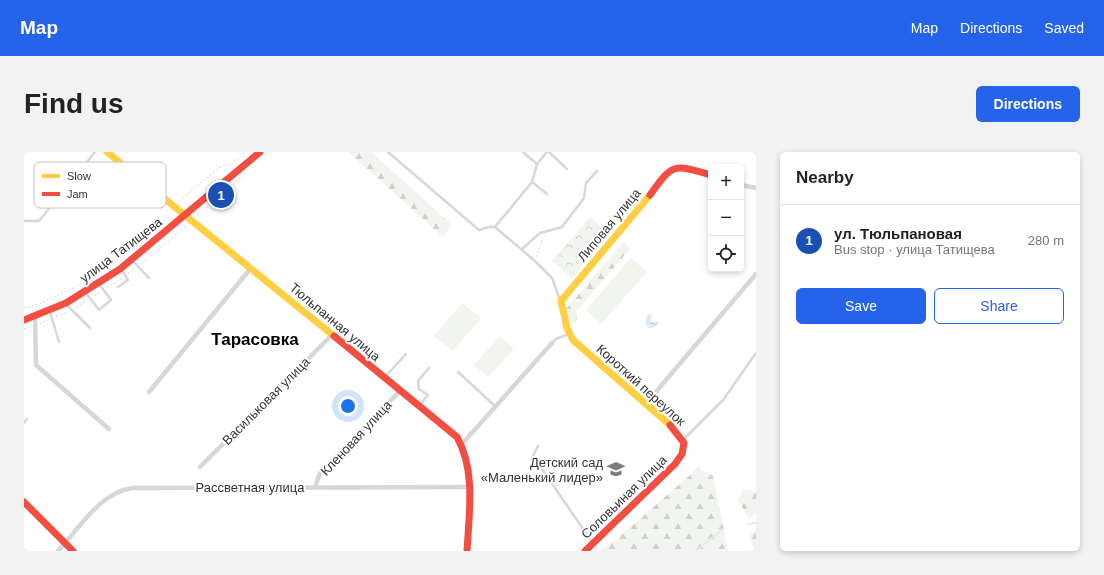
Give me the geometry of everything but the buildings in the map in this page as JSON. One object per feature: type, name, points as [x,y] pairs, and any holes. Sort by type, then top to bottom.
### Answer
[{"type":"street","name":"Тюльпанная улица","points":[[107,152],[119,162]]},
{"type":"street","name":"улица Татищева","points":[[24,320],[50,311],[66,303],[86,292],[97,283],[120,269],[260,152]]},
{"type":"street","name":"Липовая улица","points":[[561,301],[647,199],[666,173],[674,168],[684,167],[708,174]]},
{"type":"street","points":[[744,185],[756,188]]},
{"type":"street","name":"Тюльпанная улица","points":[[166,200],[451,432],[462,444],[468,462],[467,551]]},
{"type":"street","points":[[149,392],[251,268]]},
{"type":"street","points":[[647,405],[660,387],[756,274]]},
{"type":"street","points":[[561,301],[569,334]]},
{"type":"street","points":[[35,317],[36,366],[109,429]]},
{"type":"street","name":"Короткий переулок","points":[[569,334],[579,346],[674,429],[683,440],[683,451],[679,460]]},
{"type":"street","name":"Васильковая улица","points":[[200,467],[332,335]]},
{"type":"street","points":[[462,444],[552,343]]},
{"type":"street","name":"Кленовая улица","points":[[314,487],[320,473],[400,391]]},
{"type":"street","name":"Соловьиная улица","points":[[586,551],[631,505],[679,460]]},
{"type":"street","name":"Рассветная улица","points":[[58,551],[102,502],[121,490],[132,488],[468,487]]},
{"type":"street","points":[[24,502],[73,551]]},
{"type":"lane","points":[[87,162],[95,152]]},
{"type":"lane","points":[[388,152],[479,230],[495,227],[522,249],[552,278],[561,301]]},
{"type":"lane","points":[[523,152],[537,164]]},
{"type":"lane","points":[[495,227],[532,182],[537,164],[548,152],[567,169]]},
{"type":"lane","points":[[522,249],[540,233],[562,228],[566,224],[584,198],[586,183],[596,171]]},
{"type":"lane","points":[[532,182],[547,194]]},
{"type":"lane","points":[[24,221],[39,221],[50,208]]},
{"type":"lane","points":[[132,259],[149,278]]},
{"type":"lane","points":[[118,287],[128,280],[120,269]]},
{"type":"lane","points":[[86,292],[99,310],[112,300],[97,283]]},
{"type":"lane","points":[[66,303],[90,328]]},
{"type":"lane","points":[[50,311],[59,342]]},
{"type":"lane","points":[[552,343],[556,339],[569,334]]},
{"type":"lane","points":[[683,440],[723,400],[756,353]]},
{"type":"lane","points":[[384,378],[406,354]]},
{"type":"lane","points":[[419,406],[428,395],[419,389],[418,381],[429,368]]},
{"type":"lane","points":[[458,372],[495,406]]},
{"type":"lane","points":[[24,423],[27,419]]},
{"type":"lane","points":[[538,446],[533,456],[594,544]]},
{"type":"path","points":[[174,206],[219,168],[232,164],[246,152]]},
{"type":"path","points":[[141,243],[164,224]]},
{"type":"path","points":[[535,262],[545,232]]},
{"type":"path","points":[[24,308],[40,304],[86,281],[97,283]]},
{"type":"green space","points":[[348,152],[371,152],[452,225],[443,237]]},
{"type":"green space","points":[[590,217],[609,234],[572,278],[552,261]]},
{"type":"green space","points":[[624,242],[630,249],[576,312],[577,321],[571,325],[565,310]]},
{"type":"green space","points":[[631,258],[647,272],[601,324],[586,310]]},
{"type":"green space","points":[[462,303],[481,318],[453,351],[434,336]]},
{"type":"green space","points":[[500,336],[514,349],[488,377],[474,365]]},
{"type":"green space","points":[[698,468],[713,476],[728,551],[599,551],[619,537]]},
{"type":"green space","points":[[743,489],[756,492],[756,513],[749,519],[738,500]]},
{"type":"green space","points":[[756,529],[756,551],[755,551],[749,537]]},
{"type":"water","points":[[650,314],[652,315],[651,322],[659,321],[658,324],[652,328],[648,328],[645,322],[647,316]]},
{"type":"waterway","points":[[748,524],[756,523]]},
{"type":"waterway","points":[[696,551],[724,528]]},
{"type":"traffic: slow","points":[[107,152],[119,162]]},
{"type":"traffic: slow","points":[[650,195],[561,301],[567,328],[573,340],[670,425]]},
{"type":"traffic: slow","points":[[166,200],[334,336]]},
{"type":"traffic: jam","points":[[24,320],[66,303],[120,269],[260,152]]},
{"type":"traffic: jam","points":[[650,195],[664,177],[675,169],[689,169],[708,174]]},
{"type":"traffic: jam","points":[[334,336],[457,437],[463,450],[469,478],[470,507],[467,551]]},
{"type":"traffic: jam","points":[[585,551],[675,464],[682,454],[684,443],[670,425]]},
{"type":"traffic: jam","points":[[24,502],[73,551]]},
{"type":"place","name":"ул. Тюльпановая","points":[[221,195]]},
{"type":"place","name":"Детский сад «Маленький лидер»","points":[[616,469]]},
{"type":"district","name":"Тарасовка","points":[[255,339]]}]
